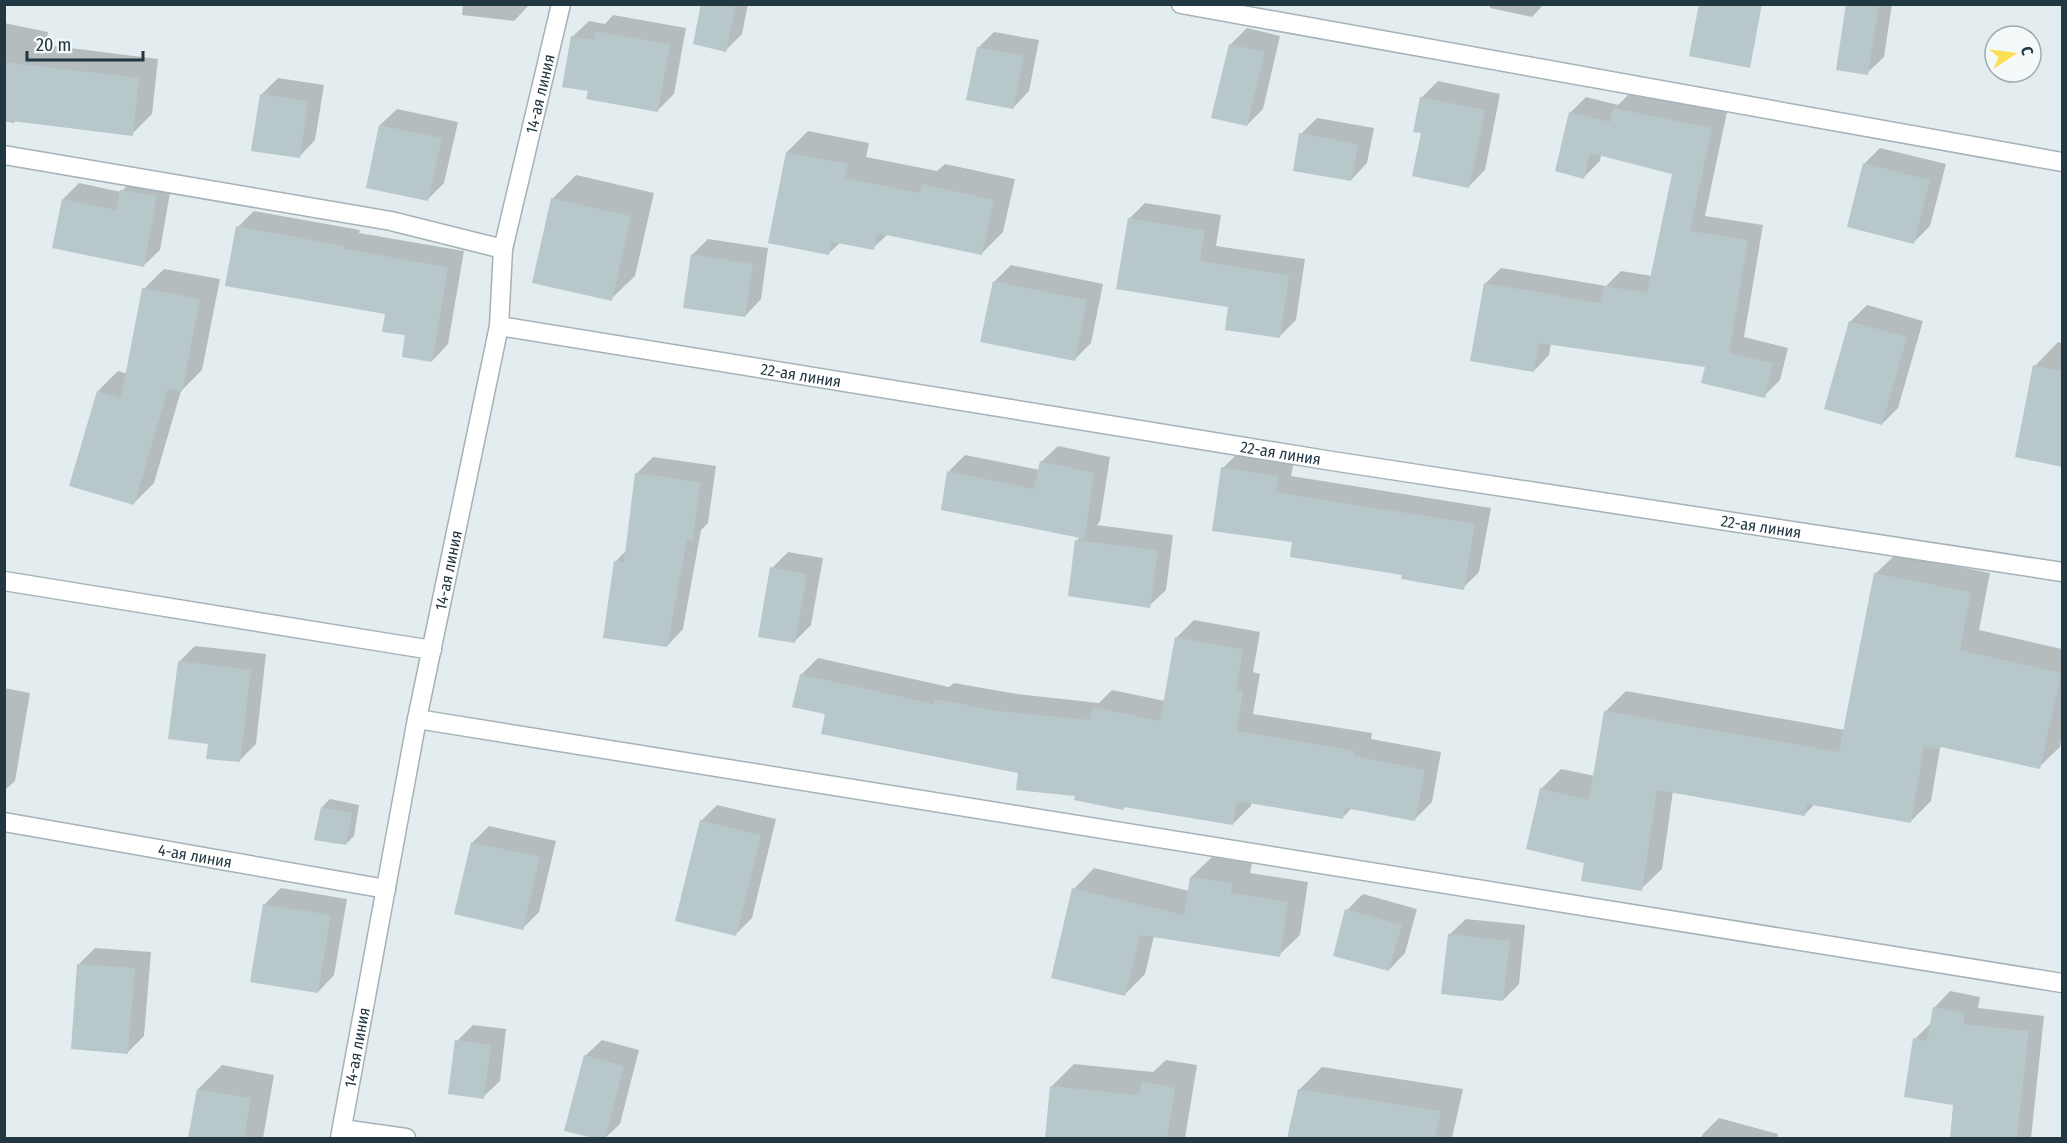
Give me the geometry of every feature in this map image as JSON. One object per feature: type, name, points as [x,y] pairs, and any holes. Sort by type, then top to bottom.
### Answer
[{"type":"street","name":"14-ая линия","points":[[341,1134],[417,719],[499,326],[503,249],[561,4]]},
{"type":"street","points":[[1181,4],[2062,162]]},
{"type":"street","points":[[4,155],[391,221],[503,249]]},
{"type":"street","name":"22-ая линия","points":[[499,326],[1332,461],[2062,572]]},
{"type":"street","points":[[4,581],[432,650]]},
{"type":"street","points":[[417,719],[2062,983]]},
{"type":"street","name":"4-ая линия","points":[[4,822],[386,889]]},
{"type":"street","points":[[341,1134],[406,1138]]},
{"type":"building","points":[[701,4],[736,4],[726,52],[693,44]]},
{"type":"building","points":[[1699,4],[1762,4],[1750,68],[1689,56]]},
{"type":"building","points":[[1846,4],[1879,4],[1868,75],[1836,70]]},
{"type":"building","points":[[595,31],[670,44],[658,112],[586,99],[588,91],[562,87],[571,36],[594,40]]},
{"type":"building","points":[[1229,44],[1265,52],[1247,126],[1211,118]]},
{"type":"building","points":[[977,47],[1024,56],[1013,109],[966,100]]},
{"type":"building","points":[[4,62],[139,78],[133,136],[4,120]]},
{"type":"building","points":[[260,94],[308,101],[300,158],[251,151]]},
{"type":"building","points":[[1420,97],[1485,110],[1469,188],[1412,176],[1421,133],[1413,132]]},
{"type":"building","points":[[1613,108],[1712,128],[1690,231],[1748,240],[1729,353],[1773,363],[1765,398],[1701,383],[1705,367],[1539,343],[1534,372],[1470,361],[1484,283],[1601,303],[1604,286],[1647,293],[1672,174],[1590,153],[1584,179],[1555,171],[1569,112],[1610,122]]},
{"type":"building","points":[[379,125],[442,138],[428,201],[366,188]]},
{"type":"building","points":[[1299,133],[1358,144],[1351,181],[1293,171]]},
{"type":"building","points":[[786,152],[848,164],[845,178],[920,193],[922,184],[994,200],[982,255],[877,233],[874,250],[832,242],[829,255],[768,243]]},
{"type":"building","points":[[1863,163],[1930,180],[1914,244],[1847,227]]},
{"type":"building","points":[[120,190],[157,196],[144,267],[52,248],[62,199],[116,210]]},
{"type":"building","points":[[551,198],[631,216],[612,301],[532,283]]},
{"type":"building","points":[[1128,218],[1205,231],[1200,261],[1289,275],[1280,338],[1225,330],[1228,307],[1116,289]]},
{"type":"building","points":[[236,226],[344,246],[344,249],[448,267],[432,362],[402,357],[405,335],[382,332],[385,314],[225,286]]},
{"type":"building","points":[[691,254],[753,264],[745,317],[683,308]]},
{"type":"building","points":[[993,281],[1087,300],[1075,361],[980,342]]},
{"type":"building","points":[[142,288],[200,299],[182,392],[168,389],[134,505],[69,486],[97,391],[121,398]]},
{"type":"building","points":[[1849,321],[1907,337],[1882,425],[1824,409]]},
{"type":"building","points":[[2033,365],[2062,371],[2062,467],[2015,457]]},
{"type":"building","points":[[1040,461],[1094,473],[1085,539],[941,510],[947,471],[1034,489]]},
{"type":"building","points":[[1221,467],[1278,476],[1276,492],[1475,524],[1464,590],[1401,579],[1402,575],[1290,557],[1292,542],[1212,531]]},
{"type":"building","points":[[635,473],[700,482],[693,540],[687,540],[667,647],[603,638],[614,561],[624,562]]},
{"type":"building","points":[[1075,540],[1158,550],[1150,608],[1068,596]]},
{"type":"building","points":[[770,567],[807,574],[795,643],[758,637]]},
{"type":"building","points":[[1874,573],[1971,592],[1960,650],[2061,673],[2040,769],[1941,747],[1940,749],[1924,746],[1911,823],[1807,804],[1805,816],[1657,790],[1642,891],[1581,881],[1584,863],[1526,849],[1540,788],[1589,800],[1604,711],[1839,752]]},
{"type":"building","points":[[1175,637],[1243,649],[1236,690],[1243,691],[1237,731],[1355,751],[1354,756],[1425,770],[1415,821],[1345,808],[1343,819],[1237,801],[1233,825],[1124,807],[1123,810],[1074,800],[1075,796],[1016,790],[1018,773],[821,734],[825,714],[792,707],[800,674],[934,704],[935,699],[999,711],[1090,720],[1093,707],[1160,721]]},
{"type":"building","points":[[178,661],[251,670],[240,762],[206,759],[208,744],[168,739]]},
{"type":"building","points":[[321,807],[352,813],[346,845],[314,840]]},
{"type":"building","points":[[700,820],[761,835],[736,936],[675,921]]},
{"type":"building","points":[[471,842],[540,857],[523,930],[454,914]]},
{"type":"building","points":[[1190,877],[1232,883],[1231,893],[1288,902],[1280,957],[1140,935],[1125,996],[1051,978],[1072,888],[1184,915]]},
{"type":"building","points":[[263,904],[331,915],[318,993],[250,982]]},
{"type":"building","points":[[1345,909],[1402,925],[1389,971],[1333,956]]},
{"type":"building","points":[[1448,934],[1510,941],[1503,1001],[1441,994]]},
{"type":"building","points":[[77,964],[135,968],[128,1054],[71,1049]]},
{"type":"building","points":[[1933,1007],[1965,1013],[1963,1024],[2029,1031],[2017,1138],[1950,1138],[1953,1105],[1904,1097],[1913,1038],[1927,1041]]},
{"type":"building","points":[[455,1040],[491,1045],[484,1099],[448,1094]]},
{"type":"building","points":[[584,1055],[624,1066],[605,1138],[593,1138],[564,1131]]},
{"type":"building","points":[[1142,1081],[1175,1088],[1167,1138],[1045,1138],[1050,1086],[1139,1095]]},
{"type":"building","points":[[197,1089],[251,1098],[244,1138],[188,1138]]},
{"type":"building","points":[[1298,1089],[1441,1111],[1435,1138],[1287,1138]]}]
